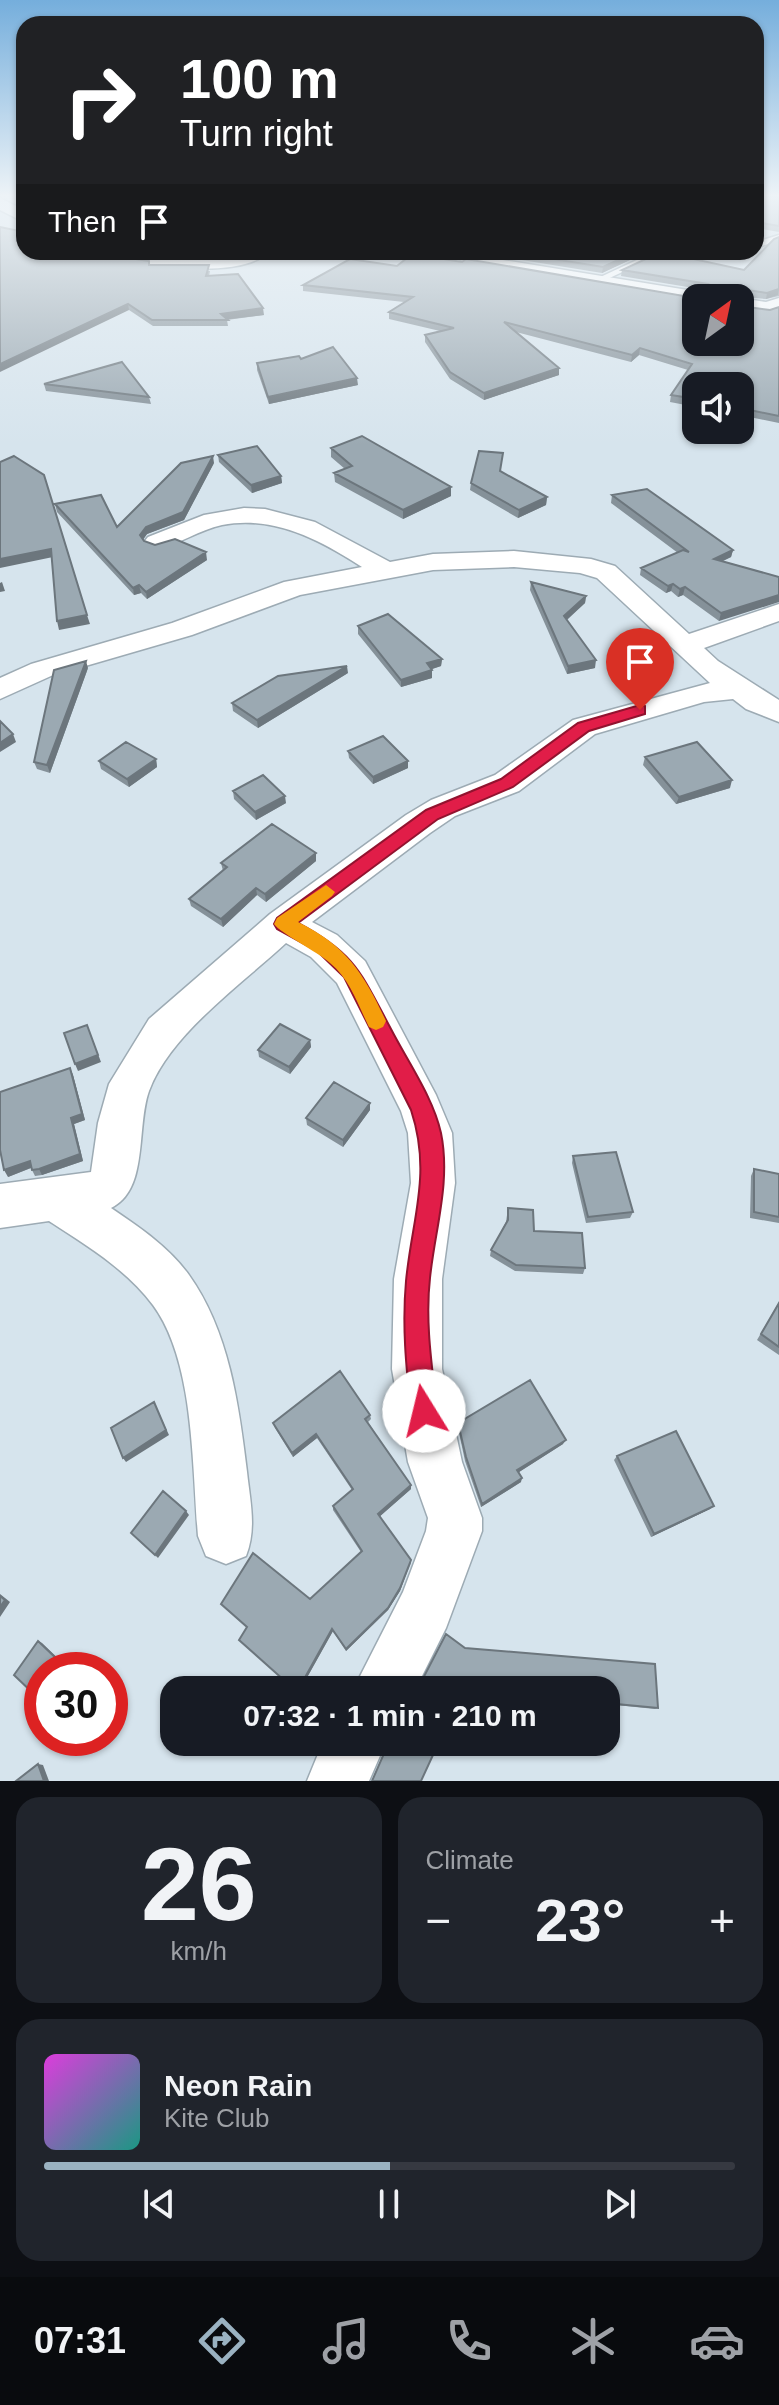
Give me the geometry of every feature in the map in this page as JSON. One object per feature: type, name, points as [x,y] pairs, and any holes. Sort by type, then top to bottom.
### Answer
[{"type":"street","points":[[592,279],[682,294]]},
{"type":"street","points":[[754,306],[765,308],[779,304]]},
{"type":"street","points":[[157,542],[214,520],[267,515],[315,529],[383,569]]},
{"type":"street","points":[[0,690],[41,670],[182,629],[286,590],[383,569],[486,558],[589,566],[614,577],[684,645],[716,683],[779,712]]},
{"type":"street","points":[[684,645],[779,612]]},
{"type":"street","points":[[0,670],[41,670]]},
{"type":"street","points":[[0,1206],[89,1196],[111,1184],[130,1084],[150,1049],[178,1014],[283,924],[418,824],[443,808],[507,783],[584,727],[716,683]]},
{"type":"street","points":[[283,924],[324,946],[340,959],[357,981],[382,1036],[421,1108],[434,1159],[418,1279],[417,1369],[435,1462],[455,1518],[454,1531],[426,1608],[390,1676]]},
{"type":"street","points":[[56,1200],[127,1247],[150,1268],[182,1306],[204,1375],[226,1536]]},
{"type":"street","points":[[338,1781],[349,1756]]},
{"type":"building","points":[[0,279],[242,279],[263,308],[221,314],[228,320],[152,320],[128,304],[0,364]]},
{"type":"building","points":[[314,279],[585,279],[682,296],[682,356],[754,356],[754,308],[770,310],[779,307],[779,416],[754,411],[754,372],[687,372],[692,364],[640,348],[632,355],[504,322],[559,368],[484,393],[450,372],[425,335],[454,328],[389,312],[413,297],[303,285]]},
{"type":"building","points":[[678,279],[779,279],[779,289],[767,293],[754,291],[754,284],[708,284]]},
{"type":"building","points":[[333,347],[357,378],[268,397],[257,363],[299,356],[301,359]]},
{"type":"building","points":[[122,362],[149,397],[44,384]]},
{"type":"building","points":[[682,379],[682,397],[671,395]]},
{"type":"building","points":[[362,436],[451,487],[403,510],[334,473],[352,466],[331,448]]},
{"type":"building","points":[[257,446],[281,476],[251,485],[218,455]]},
{"type":"building","points":[[479,451],[503,453],[500,471],[547,497],[519,510],[471,483]]},
{"type":"building","points":[[14,456],[44,475],[87,615],[57,621],[51,549],[0,559],[0,462]]},
{"type":"building","points":[[213,456],[183,512],[146,527],[140,535],[144,541],[155,545],[175,539],[206,552],[146,592],[139,585],[133,588],[55,504],[101,495],[117,527],[181,463]]},
{"type":"building","points":[[647,489],[733,550],[714,559],[779,577],[779,595],[721,613],[685,587],[668,586],[641,568],[683,550],[689,552],[612,495]]},
{"type":"building","points":[[531,582],[586,596],[564,616],[596,660],[568,666]]},
{"type":"building","points":[[388,614],[442,659],[427,663],[432,670],[401,680],[358,626]]},
{"type":"building","points":[[86,661],[47,765],[34,762],[54,670]]},
{"type":"building","points":[[347,666],[257,720],[232,703],[278,676]]},
{"type":"building","points":[[0,721],[13,734],[0,743]]},
{"type":"building","points":[[383,736],[408,761],[373,777],[348,751]]},
{"type":"building","points":[[126,742],[156,759],[127,779],[99,761]]},
{"type":"building","points":[[697,742],[732,780],[679,797],[645,757]]},
{"type":"building","points":[[263,775],[285,796],[255,812],[233,791]]},
{"type":"building","points":[[272,824],[316,853],[265,894],[256,888],[221,919],[189,899],[227,867],[221,863]]},
{"type":"building","points":[[280,1024],[310,1040],[289,1067],[258,1050]]},
{"type":"building","points":[[87,1025],[98,1055],[75,1064],[64,1033]]},
{"type":"building","points":[[70,1068],[82,1114],[71,1118],[80,1154],[39,1169],[32,1170],[30,1161],[4,1170],[0,1150],[0,1092]]},
{"type":"building","points":[[334,1082],[370,1103],[343,1140],[306,1118]]},
{"type":"building","points":[[616,1152],[633,1212],[588,1217],[573,1156]]},
{"type":"building","points":[[754,1169],[779,1174],[779,1217],[754,1212]]},
{"type":"building","points":[[508,1208],[533,1210],[534,1231],[582,1233],[585,1268],[516,1265],[491,1250],[508,1220]]},
{"type":"building","points":[[779,1303],[779,1347],[761,1334]]},
{"type":"building","points":[[340,1371],[370,1415],[365,1419],[411,1485],[378,1514],[411,1560],[400,1588],[388,1608],[346,1649],[332,1629],[306,1676],[279,1676],[239,1640],[247,1627],[221,1604],[253,1553],[310,1599],[362,1551],[333,1506],[353,1489],[316,1434],[292,1453],[273,1423]]},
{"type":"building","points":[[530,1380],[566,1440],[517,1470],[522,1478],[482,1504],[458,1423]]},
{"type":"building","points":[[154,1402],[166,1430],[123,1458],[111,1428]]},
{"type":"building","points":[[676,1431],[714,1506],[654,1534],[617,1456]]},
{"type":"building","points":[[163,1491],[186,1511],[155,1555],[131,1533]]},
{"type":"building","points":[[446,1634],[465,1648],[655,1664],[658,1708],[620,1704],[620,1676],[424,1676]]},
{"type":"building","points":[[38,1641],[50,1652],[30,1652]]},
{"type":"building","points":[[24,1661],[24,1685],[14,1675]]},
{"type":"building","points":[[383,1756],[433,1756],[421,1781],[372,1781]]},
{"type":"building","points":[[38,1764],[44,1781],[16,1781]]},
{"type":"slow traffic","points":[[326,892],[283,924],[306,934],[340,959],[363,991],[376,1021]]},
{"type":"route","points":[[424,1411],[417,1369],[416,1333],[418,1279],[433,1183],[434,1159],[430,1133],[421,1108],[351,972],[324,946],[283,924],[395,839],[443,808],[507,783],[584,727],[640,710]]}]
